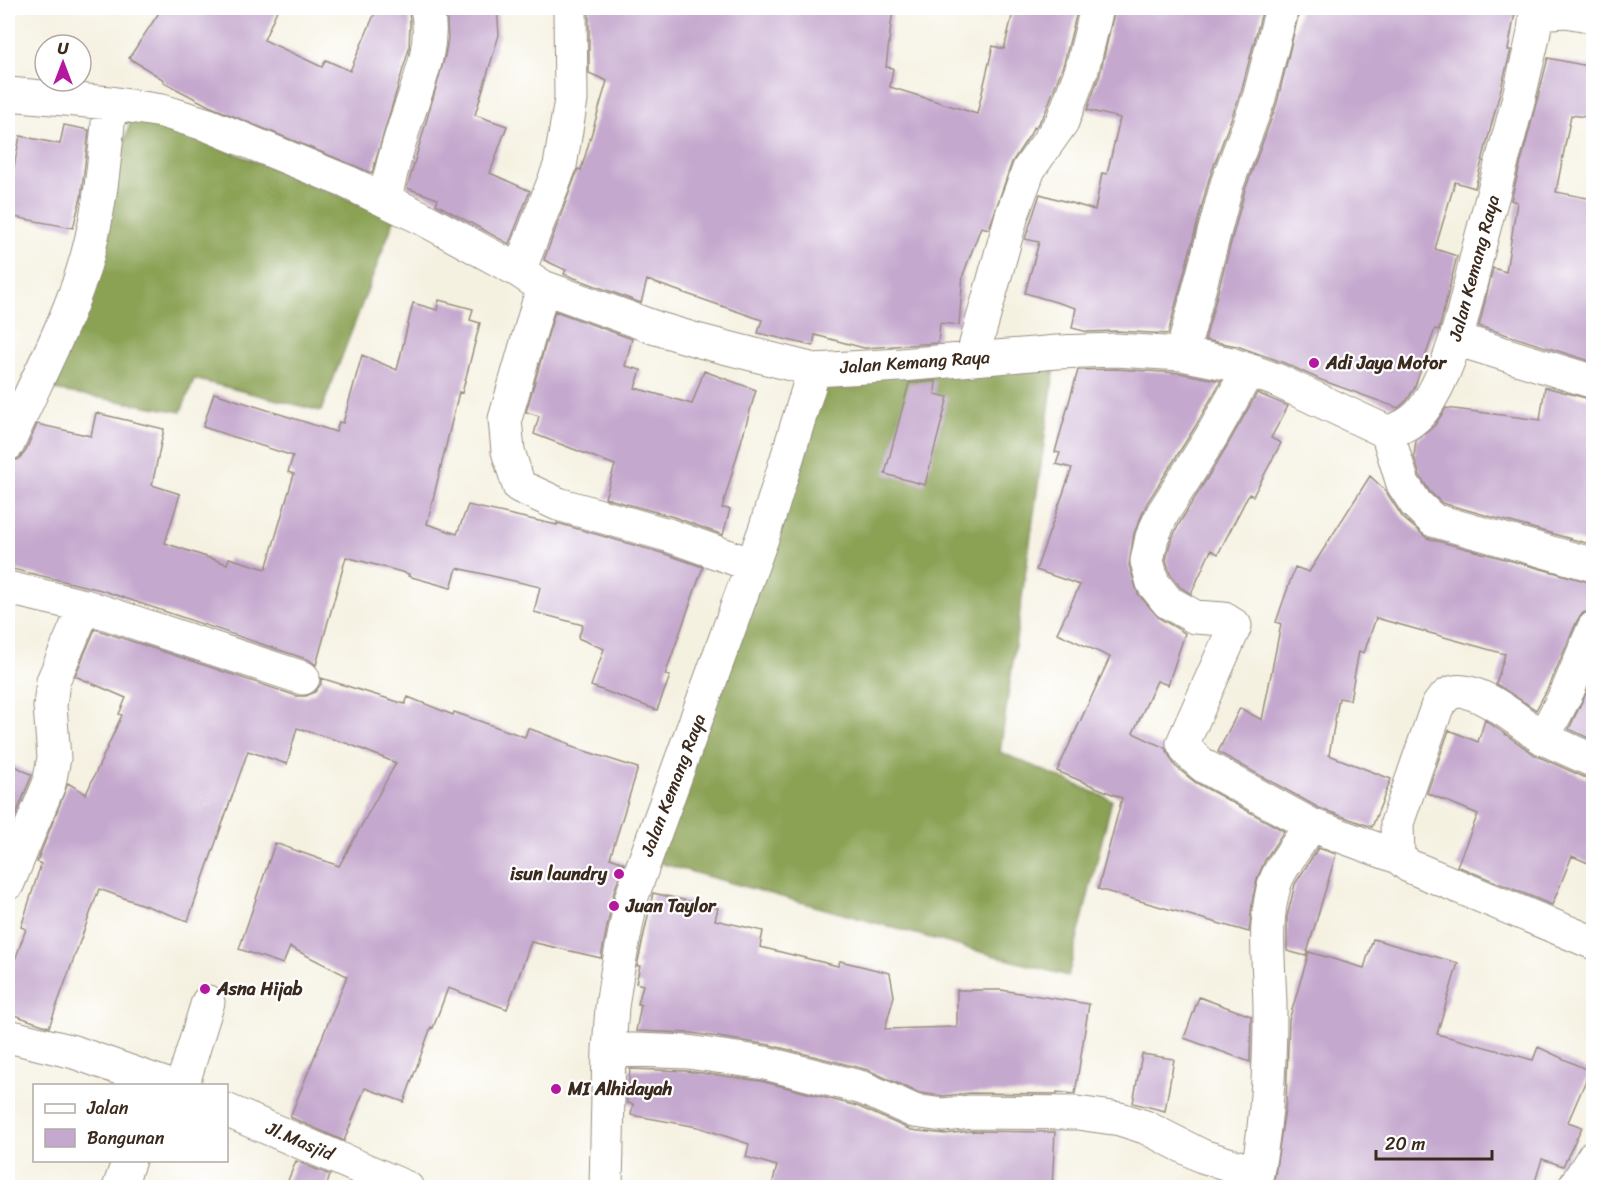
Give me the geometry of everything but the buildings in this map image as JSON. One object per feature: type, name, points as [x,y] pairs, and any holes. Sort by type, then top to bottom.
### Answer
[{"type":"street","points":[[385,200],[394,160],[428,50],[427,8]]},
{"type":"street","points":[[570,8],[571,100],[568,126],[531,279],[505,419],[508,451],[519,486],[558,504],[668,535],[752,565]]},
{"type":"street","points":[[972,358],[1012,215],[1029,169],[1062,122],[1082,69],[1097,8]]},
{"type":"street","points":[[1182,354],[1227,184],[1259,98],[1282,8]]},
{"type":"street","points":[[1536,10],[1566,11],[1593,16]]},
{"type":"street","name":"Jalan Kemang Raya","points":[[606,1188],[609,1048],[617,973],[632,896],[765,530],[814,370],[1116,350],[1182,354],[1231,364],[1248,372],[1276,380],[1387,432],[1400,429],[1428,403],[1456,339],[1515,119],[1536,10]]},
{"type":"street","points":[[8,94],[110,103],[162,111],[208,125],[338,177],[531,279],[656,328],[814,370]]},
{"type":"street","points":[[8,444],[57,336],[86,260],[103,182],[110,103]]},
{"type":"street","points":[[1456,339],[1593,382]]},
{"type":"street","points":[[1248,372],[1211,437],[1163,513],[1152,537],[1147,561],[1153,583],[1168,602],[1195,617],[1224,619],[1235,626],[1183,743],[1188,752],[1204,766],[1311,825],[1398,857],[1408,866],[1593,943]]},
{"type":"street","points":[[1387,432],[1403,484],[1416,504],[1433,520],[1593,565]]},
{"type":"street","points":[[8,588],[85,606],[303,678]]},
{"type":"street","points":[[8,883],[50,784],[54,758],[50,706],[53,681],[85,606]]},
{"type":"street","points":[[1543,738],[1592,637]]},
{"type":"street","points":[[1398,857],[1397,823],[1437,707],[1451,692],[1461,691],[1474,694],[1517,719],[1543,738],[1593,761]]},
{"type":"street","points":[[609,1048],[688,1052],[765,1063],[863,1088],[914,1111],[943,1115],[971,1112],[1077,1113],[1120,1119],[1145,1127],[1255,1180],[1263,1142],[1270,1044],[1267,928],[1270,902],[1276,880],[1311,825]]},
{"type":"street","points":[[8,1036],[74,1052],[166,1084],[208,1002]]},
{"type":"street","name":"Jl.Masjid","points":[[228,1111],[407,1188]]},
{"type":"street","points":[[1574,1188],[1593,1156]]},
{"type":"street","points":[[119,1188],[129,1162]]},
{"type":"green space","points":[[133,112],[395,218],[321,411],[194,379],[181,412],[54,390]]},
{"type":"green space","points":[[1057,352],[1000,752],[1112,800],[1068,976],[645,859],[814,370]]},
{"type":"place","name":"Adi Jaya Motor","points":[[1314,363]]},
{"type":"place","name":"isun laundry","points":[[619,874]]},
{"type":"place","name":"Juan Taylor","points":[[614,906]]},
{"type":"place","name":"Asna Hijab","points":[[205,989]]},
{"type":"place","name":"MI Alhidayah","points":[[556,1089]]}]
